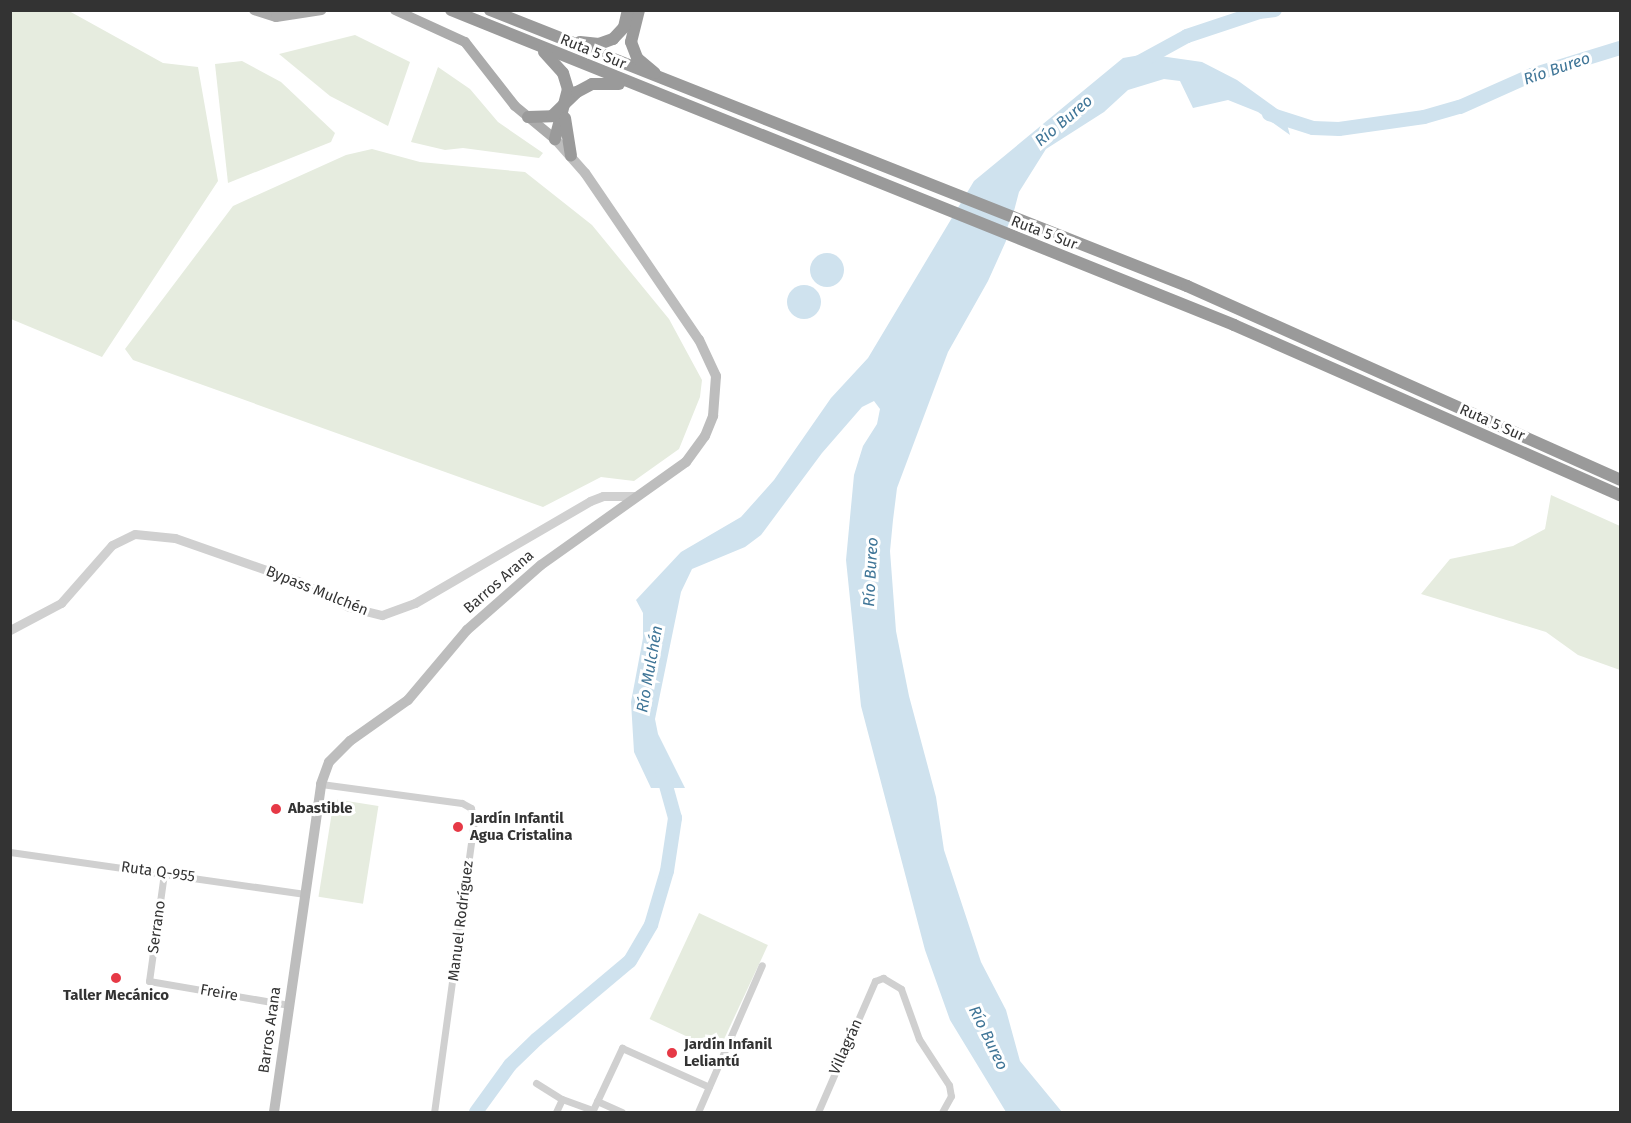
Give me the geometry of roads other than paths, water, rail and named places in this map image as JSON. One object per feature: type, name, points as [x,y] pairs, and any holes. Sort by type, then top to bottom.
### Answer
[{"type":"highway","name":"Ruta 5 Sur","points":[[451,10],[1292,350],[1620,495]]},
{"type":"highway","name":"Ruta 5 Sur","points":[[490,10],[1080,243],[1273,323],[1620,480]]},
{"type":"highway","points":[[564,40],[593,44],[608,42],[624,27],[628,10]]},
{"type":"highway","points":[[639,10],[631,31],[632,48],[637,58],[663,80]]},
{"type":"highway","points":[[531,43],[563,73],[568,88],[566,134],[572,156]]},
{"type":"highway","points":[[528,117],[546,118],[566,105],[577,92],[592,84],[644,89]]},
{"type":"highway","points":[[555,139],[566,105]]},
{"type":"main road","points":[[254,10],[276,17],[321,10]]},
{"type":"main road","points":[[395,10],[465,42],[528,117],[555,139]]},
{"type":"main road","name":"Barros Arana","points":[[274,1113],[321,784],[334,756],[408,700],[480,616],[562,548],[634,496],[676,470],[699,445],[713,416],[716,376],[692,328],[572,156],[555,139]]},
{"type":"street","name":"Bypass Mulchén","points":[[10,630],[61,603],[112,545],[135,534],[176,538],[298,581],[349,607],[382,615],[415,603],[590,501],[603,496],[634,496]]},
{"type":"street","name":"Manuel Rodríguez","points":[[321,784],[462,803],[471,808],[474,821],[434,1113]]},
{"type":"street","name":"Ruta Q-955","points":[[10,852],[305,894]]},
{"type":"street","name":"Serrano","points":[[149,981],[164,873]]},
{"type":"street","points":[[698,1113],[762,965]]},
{"type":"street","name":"Villagrán","points":[[818,1113],[875,981],[887,979],[901,989],[919,1039],[950,1089],[943,1112]]},
{"type":"street","name":"Freire","points":[[149,981],[289,1005]]},
{"type":"street","points":[[536,1083],[562,1099],[592,1111],[621,1048],[709,1087]]},
{"type":"street","points":[[556,1113],[562,1099]]},
{"type":"street","points":[[597,1101],[622,1113]]},
{"type":"water","points":[[1146,54],[1202,62],[1237,80],[1284,114],[1290,135],[1258,112],[1228,100],[1193,108],[1180,81],[1164,79],[1128,90],[1104,112],[1046,149],[1019,192],[1006,241],[988,281],[948,352],[897,488],[890,551],[896,631],[909,696],[936,797],[944,850],[981,962],[1006,1010],[1020,1061],[1062,1112],[1006,1112],[950,1020],[925,950],[861,706],[846,560],[854,475],[863,446],[877,424],[880,409],[874,401],[862,407],[822,453],[761,535],[745,547],[692,569],[681,592],[655,719],[658,734],[685,788],[651,788],[634,752],[631,702],[643,638],[643,613],[636,600],[681,552],[741,517],[774,480],[831,398],[868,358],[974,181],[1123,58]]},
{"type":"water","points":[[827,253],[839,258],[844,270],[839,282],[827,287],[815,282],[810,270],[815,258]]},
{"type":"water","points":[[804,285],[816,290],[821,302],[816,314],[804,319],[792,314],[787,302],[792,290]]},
{"type":"waterway","name":"Río Bureo","points":[[1136,64],[1187,36],[1259,12],[1275,10]]},
{"type":"waterway","name":"Río Bureo","points":[[1269,114],[1313,128],[1339,129],[1424,117],[1460,107],[1532,75],[1620,48]]},
{"type":"waterway","name":"Río Mulchén","points":[[476,1112],[510,1065],[537,1039],[630,961],[651,925],[667,871],[675,818],[662,771]]},
{"type":"place","name":"Abastible","points":[[276,809]]},
{"type":"place","name":"Jardín Infantil Agua Cristalina","points":[[458,827]]},
{"type":"place","name":"Taller Mecánico","points":[[116,978]]},
{"type":"place","name":"Jardín Infanil Leliantú","points":[[672,1053]]}]
